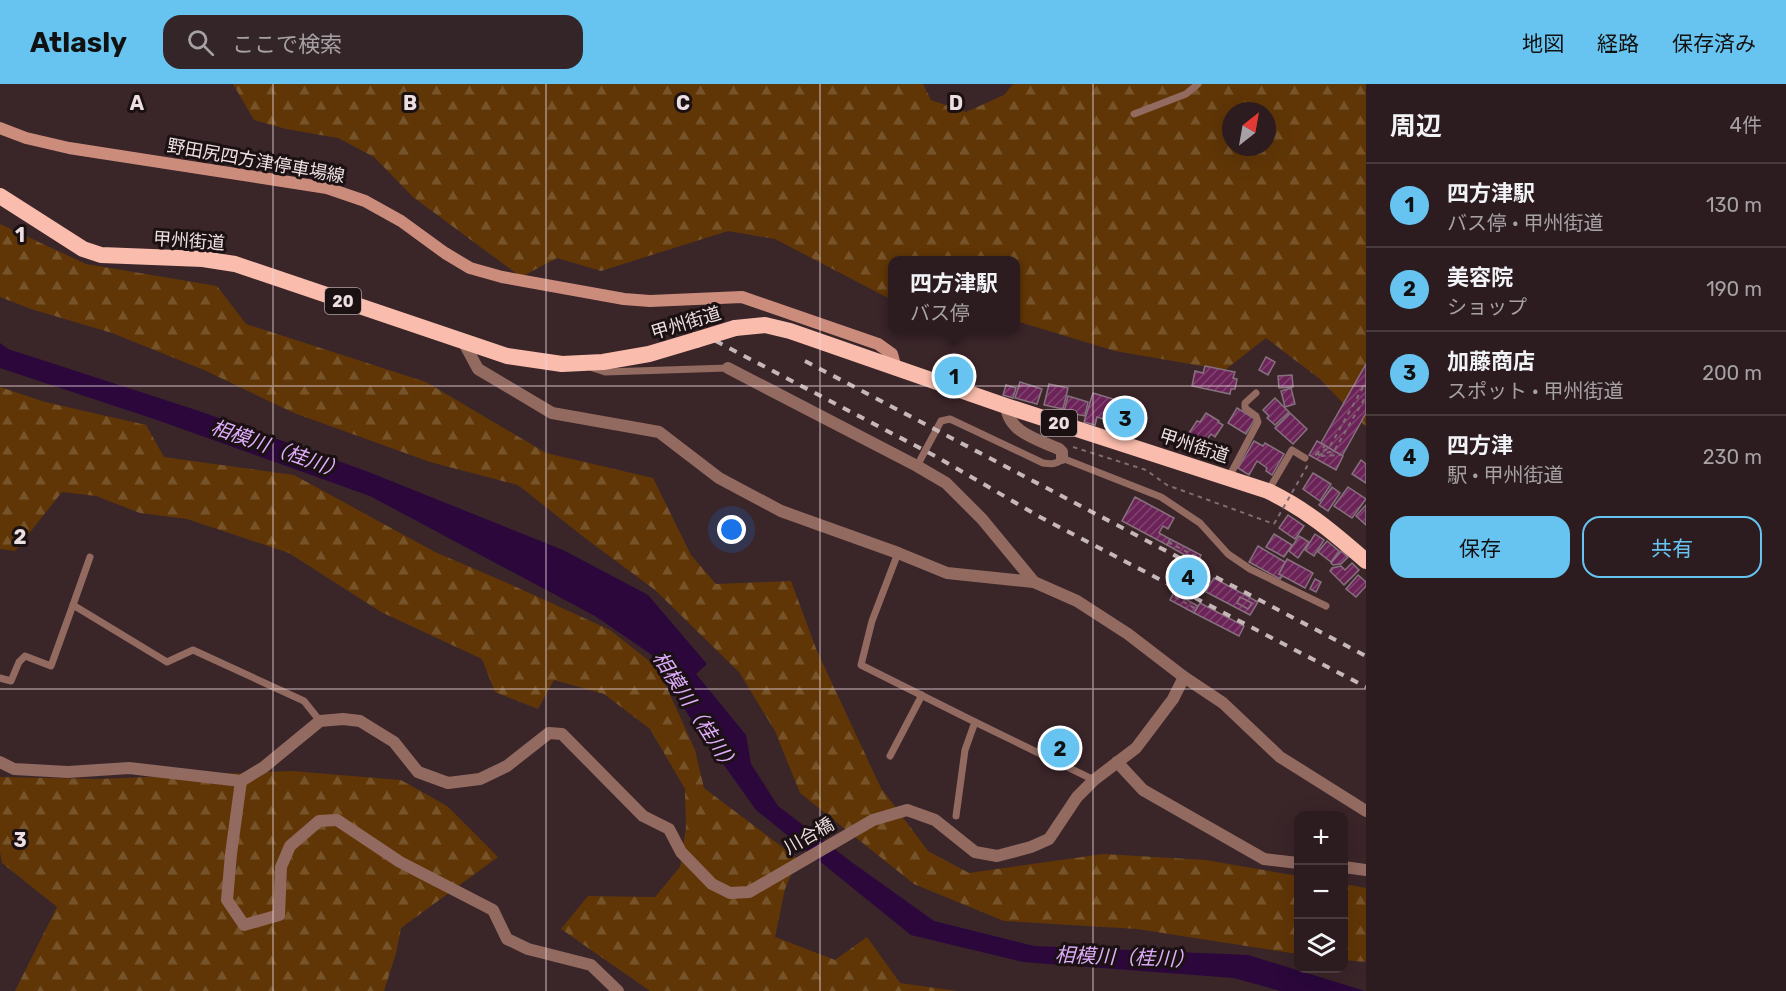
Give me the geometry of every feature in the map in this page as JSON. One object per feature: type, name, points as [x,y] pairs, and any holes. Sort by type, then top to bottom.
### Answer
[{"type":"highway","name":"甲州街道","points":[[0,196],[83,249],[101,255],[203,259],[235,264],[507,357],[540,362],[580,363],[624,359],[735,328],[752,325],[777,328],[1006,406],[1268,491],[1303,509],[1335,533],[1366,561]]},
{"type":"main road","name":"野田尻四方津停車場線","points":[[0,128],[26,138],[69,148],[327,188],[365,201],[401,221],[470,268],[502,277],[624,299],[650,301],[742,297],[878,344],[892,354],[897,369]]},
{"type":"street","points":[[464,343],[478,369],[552,413],[659,432],[719,478],[781,511],[898,553],[946,573],[1034,582],[1077,601],[1128,634],[1184,677],[1223,703],[1280,756],[1366,811]]},
{"type":"street","points":[[728,368],[917,465],[946,483],[982,519],[1034,582]]},
{"type":"street","points":[[1006,406],[1011,422],[1021,432],[1060,454]]},
{"type":"street","name":"川合橋","points":[[320,722],[343,719],[360,721],[394,742],[418,772],[448,783],[480,779],[507,766],[549,733],[562,734],[643,816],[669,828],[681,852],[712,884],[730,893],[749,892],[873,820],[907,810],[934,820],[975,852],[997,856],[1031,847],[1049,838],[1077,797],[1094,780],[1136,748],[1173,699],[1184,677]]},
{"type":"street","points":[[0,762],[14,769],[68,772],[129,768],[241,781],[264,767],[320,722]]},
{"type":"street","points":[[1117,762],[1143,790],[1264,859],[1294,862]]},
{"type":"street","points":[[241,781],[227,900],[244,925],[279,915],[281,867],[290,846],[319,822],[337,820],[400,862],[493,910],[507,939],[528,949],[591,965],[618,991]]},
{"type":"street","points":[[1348,868],[1366,870]]},
{"type":"lane","points":[[1134,114],[1186,94],[1198,84]]},
{"type":"lane","points":[[580,363],[605,372],[728,368]]},
{"type":"lane","points":[[1229,478],[1258,422],[1256,416],[1245,408],[1245,403],[1256,393]]},
{"type":"lane","points":[[917,465],[941,421],[950,419],[1043,463],[1053,464],[1060,461],[1060,454],[1161,497],[1200,523],[1228,554],[1250,569],[1326,606]]},
{"type":"lane","points":[[1268,491],[1292,450],[1309,459]]},
{"type":"lane","points":[[898,553],[872,621],[861,665],[1094,780]]},
{"type":"lane","points":[[0,678],[11,681],[19,662],[26,656],[51,666],[90,557]]},
{"type":"lane","points":[[73,605],[166,662],[193,650],[304,701],[320,722]]},
{"type":"lane","points":[[890,756],[922,695]]},
{"type":"lane","points":[[956,816],[965,750],[975,722]]},
{"type":"path","points":[[1309,459],[1329,448],[1366,382]]},
{"type":"path","points":[[1309,459],[1334,451],[1366,396]]},
{"type":"path","points":[[1060,454],[1070,446],[1146,470],[1167,485],[1274,524],[1309,459],[1325,446]]},
{"type":"path","points":[[1309,459],[1340,454]]},
{"type":"path","points":[[1168,542],[1197,557],[1175,597],[1196,609]]},
{"type":"path","points":[[1188,573],[1210,585]]},
{"type":"green space","points":[[233,84],[923,84],[931,100],[966,112],[1004,95],[1013,84],[1366,84],[1366,427],[1320,379],[1266,338],[1225,370],[1115,351],[1020,322],[1020,256],[888,256],[888,298],[775,239],[728,231],[601,271],[557,258],[521,277],[413,197],[374,157],[338,138],[286,129],[254,120]]},
{"type":"green space","points":[[0,224],[86,264],[217,286],[246,324],[426,382],[546,453],[653,478],[691,555],[716,584],[791,581],[817,651],[881,788],[928,851],[969,873],[1103,854],[1206,860],[1294,875],[1294,953],[1137,929],[1004,921],[914,884],[800,793],[775,731],[739,672],[655,590],[518,485],[430,462],[294,413],[204,370],[112,333],[31,309],[0,297]]},
{"type":"green space","points":[[0,387],[45,402],[146,425],[164,457],[294,475],[435,552],[610,630],[658,668],[695,750],[704,788],[798,859],[785,889],[775,937],[835,960],[867,937],[900,983],[957,991],[650,991],[561,929],[588,896],[655,897],[680,867],[686,827],[685,789],[650,729],[604,694],[554,680],[538,709],[495,692],[482,659],[381,612],[289,553],[187,519],[140,513],[96,496],[62,492],[15,551],[0,549]]},
{"type":"green space","points":[[292,771],[401,780],[447,806],[498,857],[401,928],[384,991],[15,991],[57,907],[2,863],[0,777],[99,779]]},
{"type":"green space","points":[[1348,885],[1366,888],[1366,962],[1348,960]]},
{"type":"water","name":"相模川（桂川）","points":[[0,343],[8,349],[199,411],[366,471],[563,550],[648,595],[707,664],[696,674],[746,735],[751,764],[778,806],[934,921],[1034,946],[1248,955],[1294,969],[1294,973],[1306,973],[1365,991],[1281,991],[1234,978],[1023,962],[911,935],[756,810],[689,716],[652,655],[595,616],[370,496],[157,420],[0,368]]},
{"type":"building","points":[[1266,357],[1275,362],[1268,375],[1259,370]]},
{"type":"building","points":[[1366,364],[1366,413],[1342,456],[1321,443]]},
{"type":"building","points":[[1205,366],[1235,372],[1233,378],[1237,379],[1235,389],[1231,389],[1230,394],[1192,386],[1195,371],[1203,373]]},
{"type":"building","points":[[1292,375],[1293,387],[1279,388],[1278,376]]},
{"type":"building","points":[[1020,382],[1042,389],[1037,404],[1015,398]]},
{"type":"building","points":[[1049,384],[1068,388],[1063,409],[1044,405]]},
{"type":"building","points":[[1006,385],[1016,388],[1013,398],[1003,395]]},
{"type":"building","points":[[1291,388],[1295,404],[1285,407],[1281,391]]},
{"type":"building","points":[[1093,393],[1113,399],[1111,407],[1114,408],[1110,421],[1097,417],[1095,425],[1084,422]]},
{"type":"building","points":[[1068,396],[1088,402],[1085,416],[1064,412]]},
{"type":"building","points":[[1275,398],[1289,412],[1275,425],[1267,418],[1269,416],[1263,410]]},
{"type":"building","points":[[1118,400],[1141,408],[1131,436],[1109,428]]},
{"type":"building","points":[[1237,408],[1255,419],[1246,434],[1228,423]]},
{"type":"building","points":[[1206,413],[1223,425],[1215,437],[1211,434],[1199,450],[1187,442],[1191,435],[1189,433]]},
{"type":"building","points":[[1290,413],[1307,429],[1293,444],[1275,428]]},
{"type":"building","points":[[1254,441],[1263,446],[1265,443],[1284,454],[1272,475],[1257,461],[1249,475],[1238,468]]},
{"type":"building","points":[[1317,441],[1343,456],[1336,470],[1309,455]]},
{"type":"building","points":[[1361,460],[1366,464],[1366,483],[1352,474]]},
{"type":"building","points":[[1313,473],[1331,484],[1320,501],[1303,489]]},
{"type":"building","points":[[1332,487],[1340,493],[1328,511],[1319,505]]},
{"type":"building","points":[[1348,487],[1366,499],[1352,518],[1334,506]]},
{"type":"building","points":[[1135,497],[1174,518],[1168,529],[1163,526],[1159,533],[1170,539],[1167,545],[1122,521]]},
{"type":"building","points":[[1366,505],[1366,525],[1356,516]]},
{"type":"building","points":[[1288,515],[1304,526],[1295,539],[1279,528]]},
{"type":"building","points":[[1274,534],[1292,545],[1284,557],[1266,547]]},
{"type":"building","points":[[1315,534],[1324,540],[1314,556],[1305,550]]},
{"type":"building","points":[[1299,536],[1309,542],[1298,558],[1289,551]]},
{"type":"building","points":[[1170,539],[1201,555],[1193,572],[1212,582],[1208,589],[1189,579],[1180,596],[1198,606],[1194,613],[1170,600],[1192,559],[1167,545]]},
{"type":"building","points":[[1327,541],[1339,551],[1331,562],[1318,552]]},
{"type":"building","points":[[1258,546],[1285,562],[1279,574],[1283,575],[1280,579],[1249,562]]},
{"type":"building","points":[[1341,551],[1348,557],[1341,564],[1333,565],[1331,563]]},
{"type":"building","points":[[1287,559],[1313,573],[1305,588],[1279,574]]},
{"type":"building","points":[[1352,563],[1359,570],[1344,585],[1330,571],[1332,568],[1341,566],[1345,570]]},
{"type":"building","points":[[1358,575],[1366,582],[1366,586],[1356,597],[1346,589]]},
{"type":"building","points":[[1214,578],[1258,602],[1250,615],[1206,592]]},
{"type":"building","points":[[1315,579],[1321,582],[1316,592],[1310,589]]},
{"type":"building","points":[[1240,597],[1252,603],[1248,609],[1237,603]]},
{"type":"building","points":[[1200,603],[1244,626],[1239,636],[1194,613]]},
{"type":"railway","points":[[687,326],[937,457],[1040,517],[1366,687]]},
{"type":"railway","points":[[805,361],[1366,656]]},
{"type":"place","name":"四方津駅","points":[[954,376]]},
{"type":"place","name":"加藤商店","points":[[1125,418]]},
{"type":"place","name":"四方津","points":[[1188,577]]},
{"type":"place","name":"美容院","points":[[1060,748]]}]
